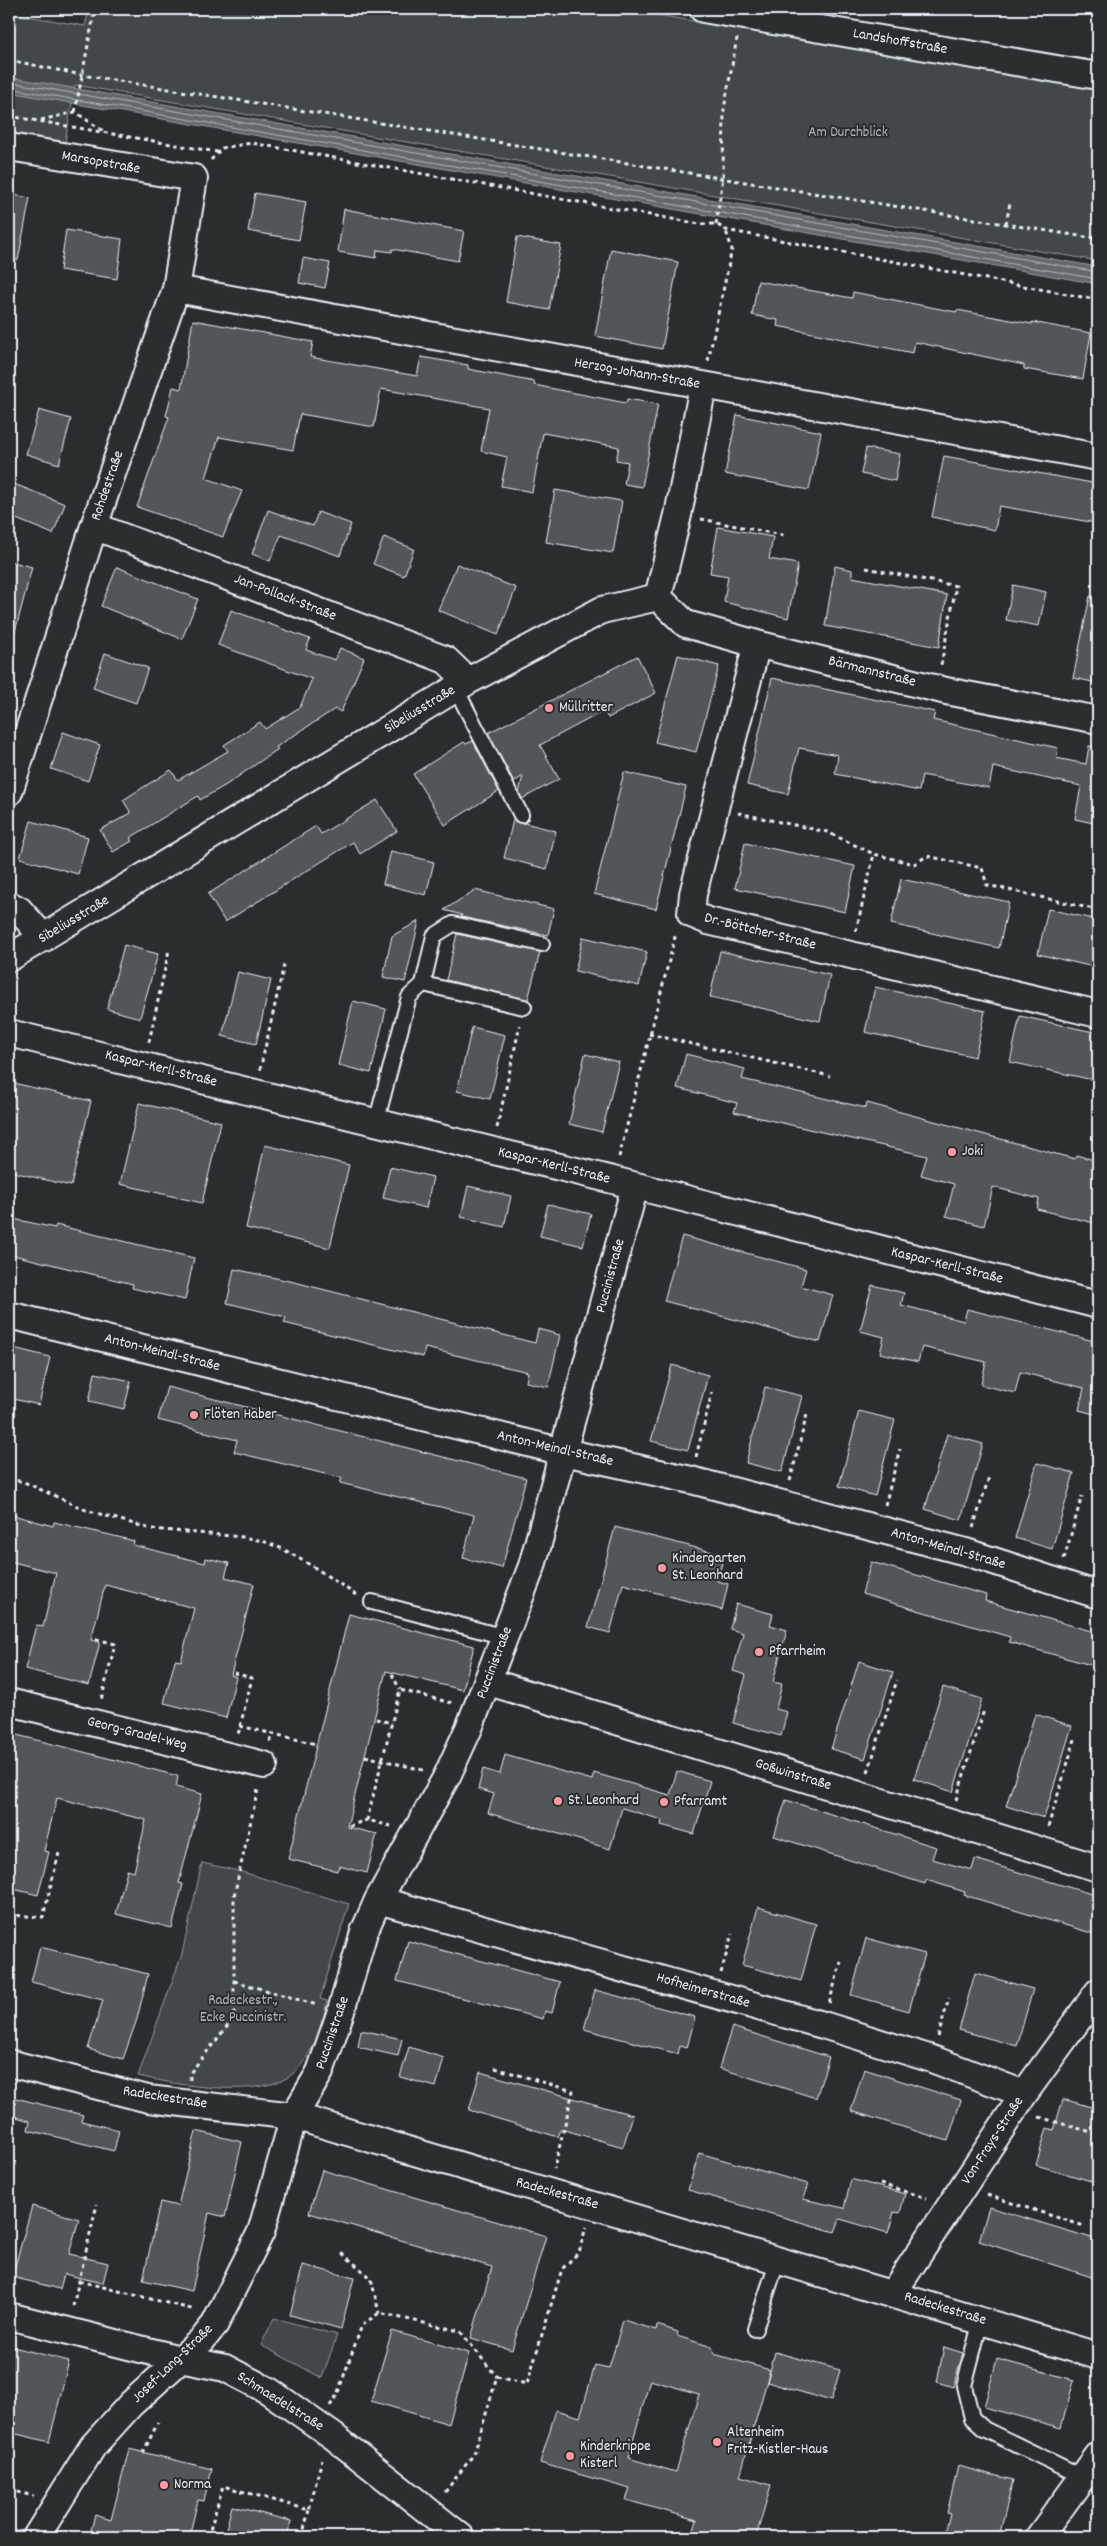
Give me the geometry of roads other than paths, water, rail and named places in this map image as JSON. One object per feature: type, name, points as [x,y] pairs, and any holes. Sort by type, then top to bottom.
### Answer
[{"type":"street","name":"Landshoffstraße","points":[[703,9],[755,14],[1098,76]]},
{"type":"street","name":"Marsopstraße","points":[[9,147],[194,178]]},
{"type":"street","name":"Rohdestraße","points":[[9,792],[94,526],[176,289],[194,178]]},
{"type":"street","name":"Herzog-Johann-Straße","points":[[176,289],[1098,457]]},
{"type":"street","points":[[658,597],[678,514],[703,386]]},
{"type":"street","name":"Jan-Pollack-Straße","points":[[94,526],[446,660],[462,685]]},
{"type":"street","name":"Bärmannstraße","points":[[658,597],[686,624],[757,644],[937,689],[1098,720]]},
{"type":"street","name":"Sibeliusstraße","points":[[9,958],[462,685],[602,610],[658,597]]},
{"type":"street","name":"Dr.-Böttcher-Straße","points":[[757,644],[715,808],[691,914],[708,921],[850,953],[1098,1014]]},
{"type":"street","points":[[9,905],[19,910],[44,938]]},
{"type":"street","name":"Kaspar-Kerll-Straße","points":[[9,1033],[624,1183],[1098,1305]]},
{"type":"street","name":"Puccinistraße","points":[[294,2116],[320,2072],[341,2012],[364,1932],[378,1900],[447,1776],[489,1682],[535,1558],[564,1452],[624,1183]]},
{"type":"street","name":"Anton-Meindl-Straße","points":[[9,1315],[564,1452],[691,1480],[784,1506],[966,1552],[1098,1595]]},
{"type":"street","name":"Goßwinstraße","points":[[489,1682],[1041,1849],[1098,1868]]},
{"type":"street","name":"Georg-Gradel-Weg","points":[[9,1702],[264,1765]]},
{"type":"street","name":"Hofheimerstraße","points":[[378,1900],[823,2025],[932,2059],[1019,2102]]},
{"type":"street","name":"Von-Frays-Straße","points":[[893,2293],[1019,2102],[1098,1992]]},
{"type":"street","name":"Radeckestraße","points":[[9,2063],[148,2099],[294,2116],[893,2293],[1098,2356]]},
{"type":"street","name":"Josef-Lang-Straße","points":[[36,2537],[93,2446],[131,2404],[215,2324],[261,2232],[294,2116]]},
{"type":"street","name":"Schmaedelstraße","points":[[9,2316],[180,2359],[225,2368],[269,2391],[325,2431],[461,2537]]},
{"type":"street","points":[[1039,2537],[1098,2456]]},
{"type":"lane","points":[[462,685],[522,815]]},
{"type":"lane","points":[[376,1123],[409,997],[423,984],[434,936],[453,924],[542,944]]},
{"type":"lane","points":[[423,984],[524,1007]]},
{"type":"lane","points":[[372,1602],[505,1637]]},
{"type":"lane","points":[[755,2329],[778,2259]]},
{"type":"lane","points":[[981,2320],[964,2386],[972,2418],[984,2429],[1083,2477]]},
{"type":"water","points":[[9,77],[1098,267],[1098,284],[9,92]]},
{"type":"place","name":"Müllritter","points":[[549,708]]},
{"type":"place","name":"Joki","points":[[952,1152]]},
{"type":"place","name":"Flöten Haber","points":[[194,1415]]},
{"type":"place","name":"Kindergarten St. Leonhard","points":[[662,1568]]},
{"type":"place","name":"Pfarrheim","points":[[759,1652]]},
{"type":"place","name":"St. Leonhard","points":[[558,1801]]},
{"type":"place","name":"Pfarramt","points":[[664,1802]]},
{"type":"place","name":"Altenheim Fritz-Kistler-Haus","points":[[717,2442]]},
{"type":"place","name":"Kinderkrippe Kisterl","points":[[570,2456]]},
{"type":"place","name":"Norma","points":[[164,2485]]},
{"type":"park label","name":"Am Durchblick","points":[[848,133]]},
{"type":"park label","name":"Radeckestr., Ecke Puccinistr.","points":[[243,2010]]}]
